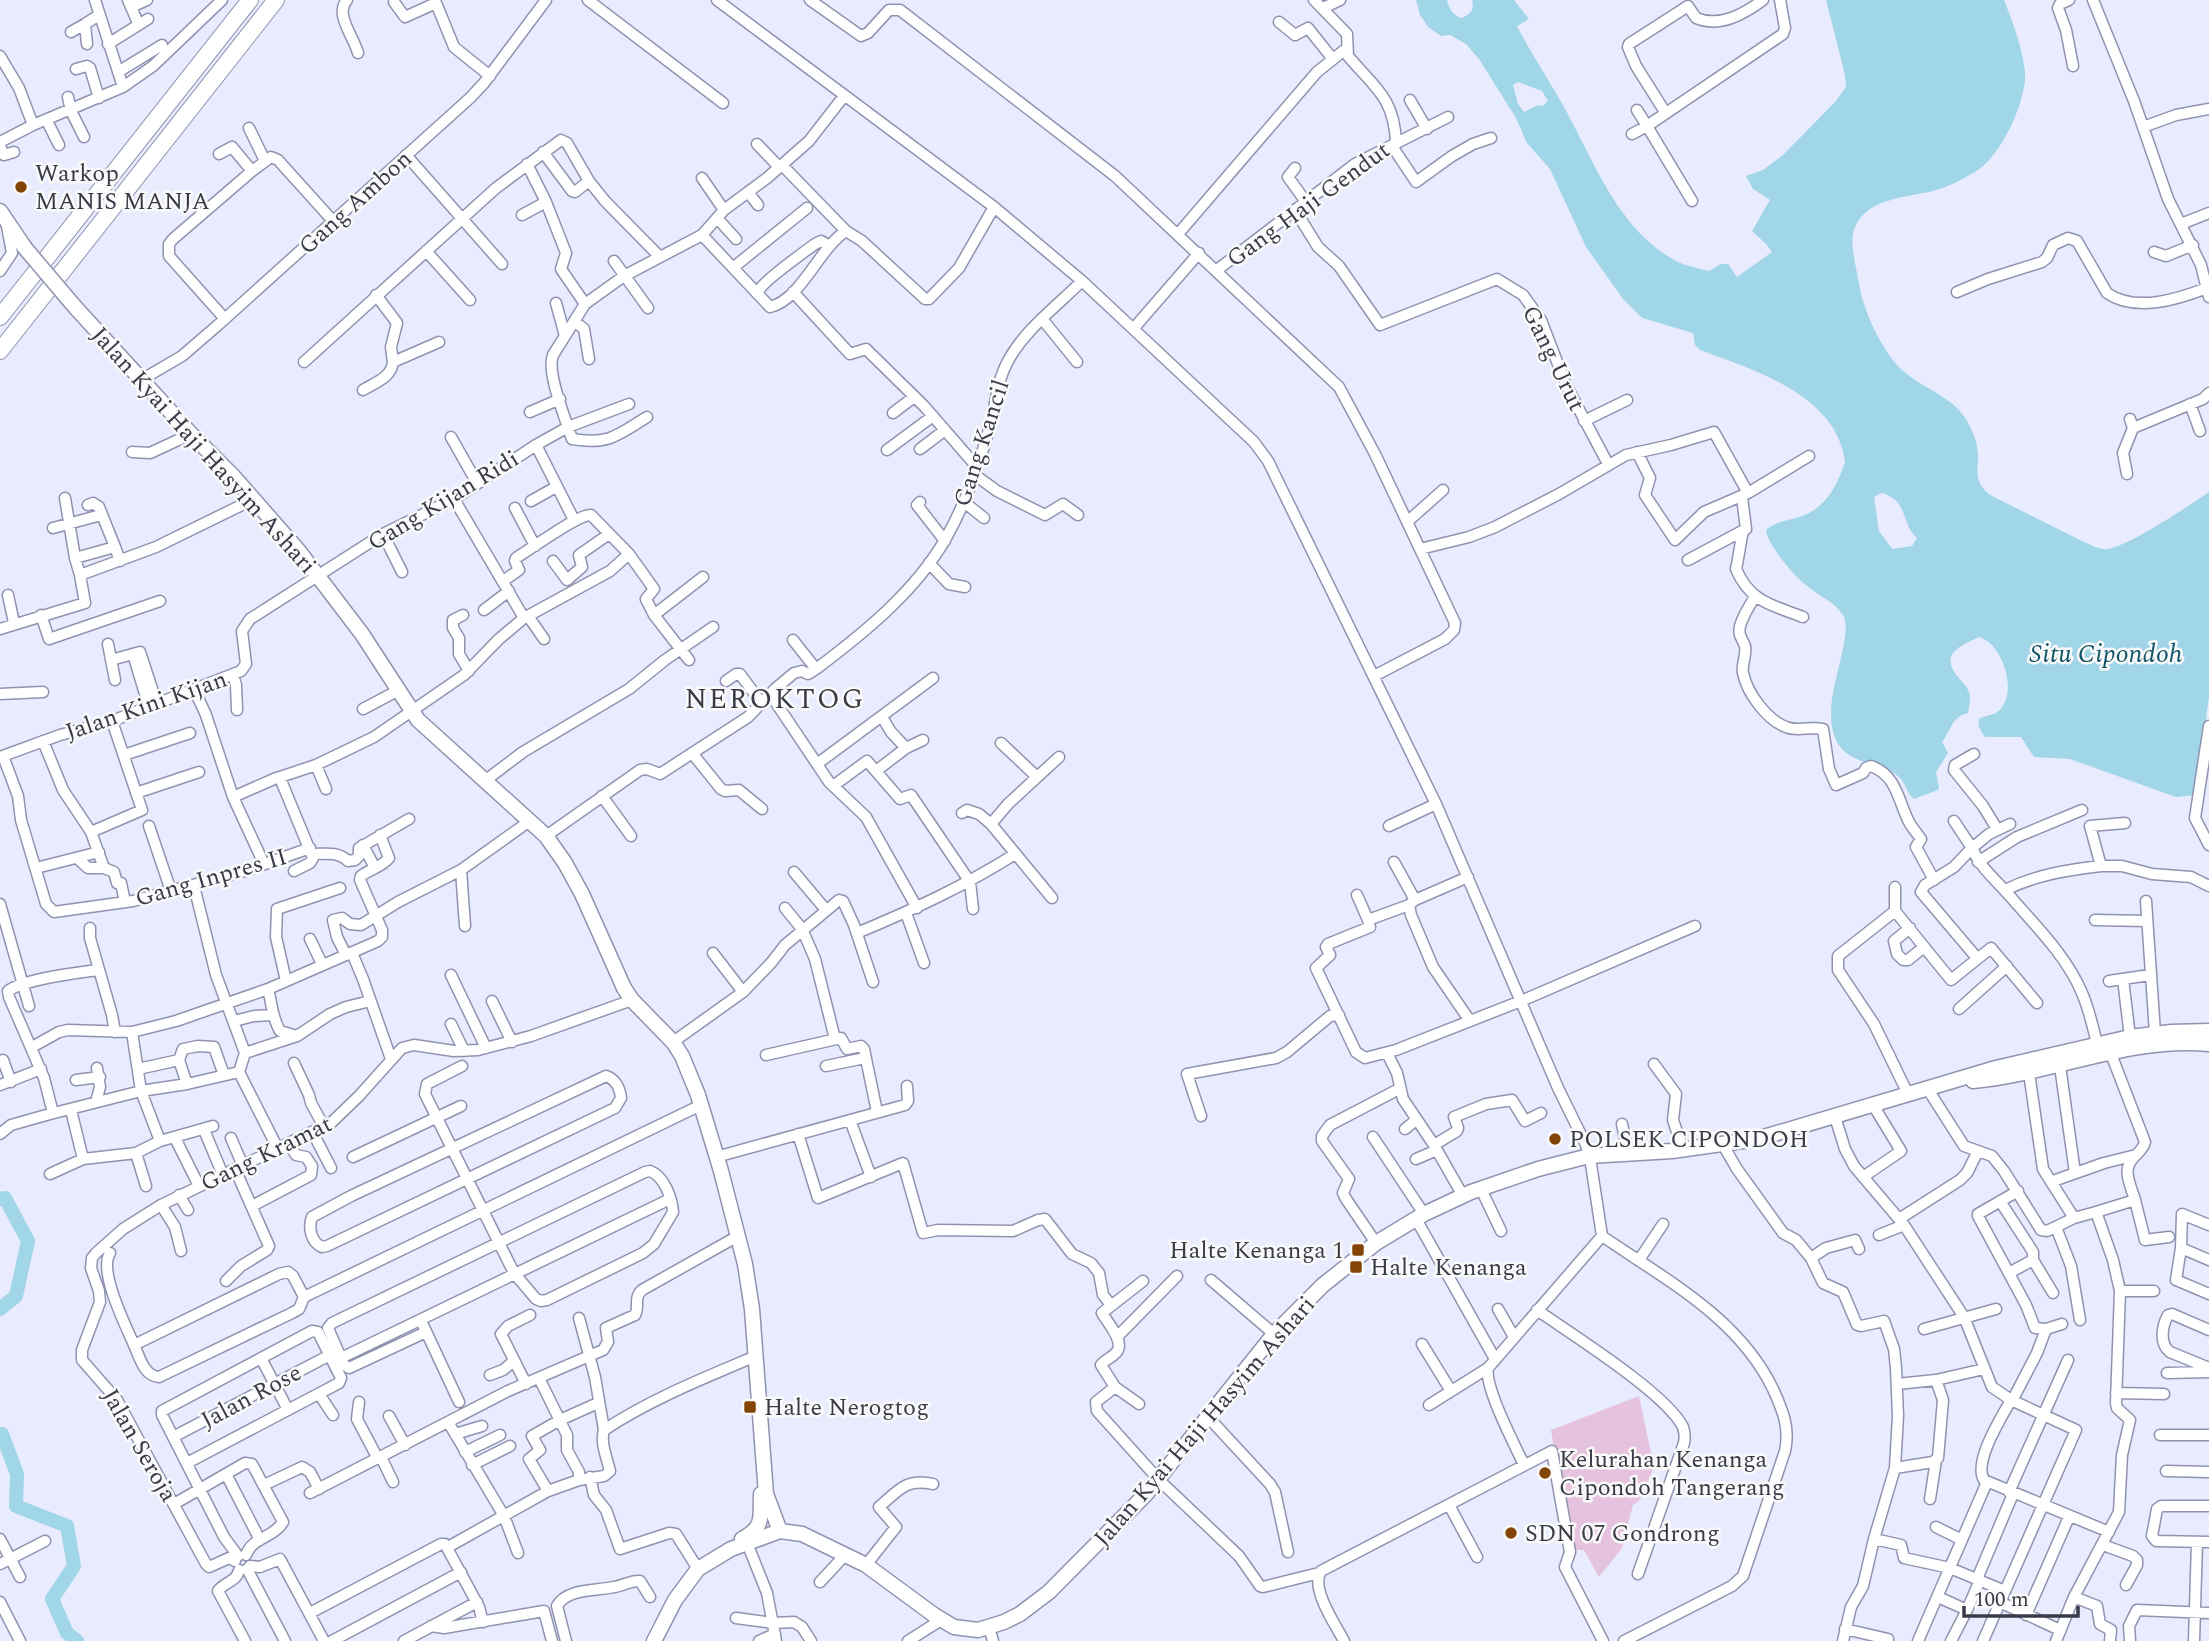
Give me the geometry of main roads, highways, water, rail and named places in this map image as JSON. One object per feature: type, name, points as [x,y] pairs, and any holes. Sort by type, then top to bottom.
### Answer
[{"type":"highway","points":[[0,317],[250,0]]},
{"type":"highway","points":[[0,351],[276,0]]},
{"type":"main road","name":"Jalan Kyai Haji Hasyim Ashari","points":[[3,217],[25,248],[75,307],[254,499],[319,576],[362,634],[411,712],[546,836],[582,894],[618,976],[632,1000],[673,1042],[689,1070],[701,1105],[738,1236],[752,1310],[764,1482],[768,1503],[780,1531],[802,1534],[866,1565],[941,1620],[966,1630],[991,1634],[1049,1592],[1159,1480],[1274,1334],[1331,1278],[1376,1243],[1463,1196],[1538,1169],[1590,1156],[1682,1150],[1757,1139],[1996,1068],[2130,1037],[2209,1031]]},
{"type":"main road","name":"Jalan Kyai Haji Hasyim Ashari","points":[[1959,1080],[1984,1080],[2029,1073],[2111,1054],[2172,1044],[2209,1044]]},
{"type":"main road","points":[[654,1641],[675,1600],[698,1569],[731,1549],[760,1525],[764,1482]]},
{"type":"main road","points":[[731,1549],[780,1531]]},
{"type":"water","name":"Situ Cipondoh","points":[[1416,0],[1447,0],[1452,12],[1462,18],[1472,11],[1472,0],[1514,0],[1529,19],[1517,26],[1622,212],[1656,248],[1678,262],[1709,271],[1721,264],[1728,264],[1737,277],[1772,252],[1752,231],[1770,200],[1753,189],[1746,176],[1763,170],[1783,155],[1835,102],[1846,87],[1826,0],[2004,0],[2014,26],[2025,72],[2022,97],[2011,125],[1996,152],[1974,173],[1940,189],[1881,203],[1862,217],[1855,227],[1852,240],[1861,294],[1874,330],[1894,361],[1908,375],[1952,403],[1964,417],[1976,442],[1980,484],[1990,495],[2095,547],[2108,549],[2144,533],[2209,492],[2209,696],[2196,795],[2176,797],[2070,759],[2034,757],[2021,737],[1985,737],[1979,726],[1980,718],[1996,713],[2003,705],[2008,684],[2002,660],[1996,650],[1979,637],[1959,648],[1951,657],[1953,669],[1967,688],[1970,702],[1968,713],[1958,717],[1942,742],[1948,753],[1936,772],[1938,790],[1914,799],[1894,773],[1856,758],[1842,749],[1834,734],[1831,716],[1832,697],[1846,626],[1843,615],[1795,575],[1776,551],[1766,530],[1779,522],[1811,512],[1824,501],[1834,487],[1845,462],[1839,439],[1827,419],[1810,402],[1790,388],[1700,350],[1695,345],[1693,333],[1642,318],[1623,299],[1586,247],[1550,169],[1527,143],[1516,118],[1479,59],[1466,44],[1450,35],[1441,36],[1428,27],[1420,15]],"holes":[[[1518,82],[1542,91],[1548,101],[1543,106],[1538,105],[1524,112],[1518,104],[1513,85]],[[1882,493],[1891,497],[1901,507],[1908,526],[1917,538],[1912,546],[1892,549],[1879,531],[1874,497]]]},
{"type":"waterway","points":[[0,1199],[5,1198],[28,1241],[16,1296],[0,1309]]},
{"type":"waterway","points":[[0,1434],[17,1474],[16,1506],[67,1526],[74,1566],[52,1599],[67,1633],[77,1641]]},
{"type":"place","name":"Warkop MANIS MANJA","points":[[21,187]]},
{"type":"place","name":"POLSEK CIPONDOH","points":[[1555,1139]]},
{"type":"place","name":"Halte Kenanga 1","points":[[1358,1250]]},
{"type":"place","name":"Halte Kenanga","points":[[1356,1267]]},
{"type":"place","name":"Halte Nerogtog","points":[[750,1407]]},
{"type":"place","name":"Kelurahan Kenanga Cipondoh Tangerang","points":[[1545,1473]]},
{"type":"place","name":"SDN 07 Gondrong","points":[[1511,1533]]},
{"type":"district","name":"NEROKTOG","points":[[775,698]]}]
